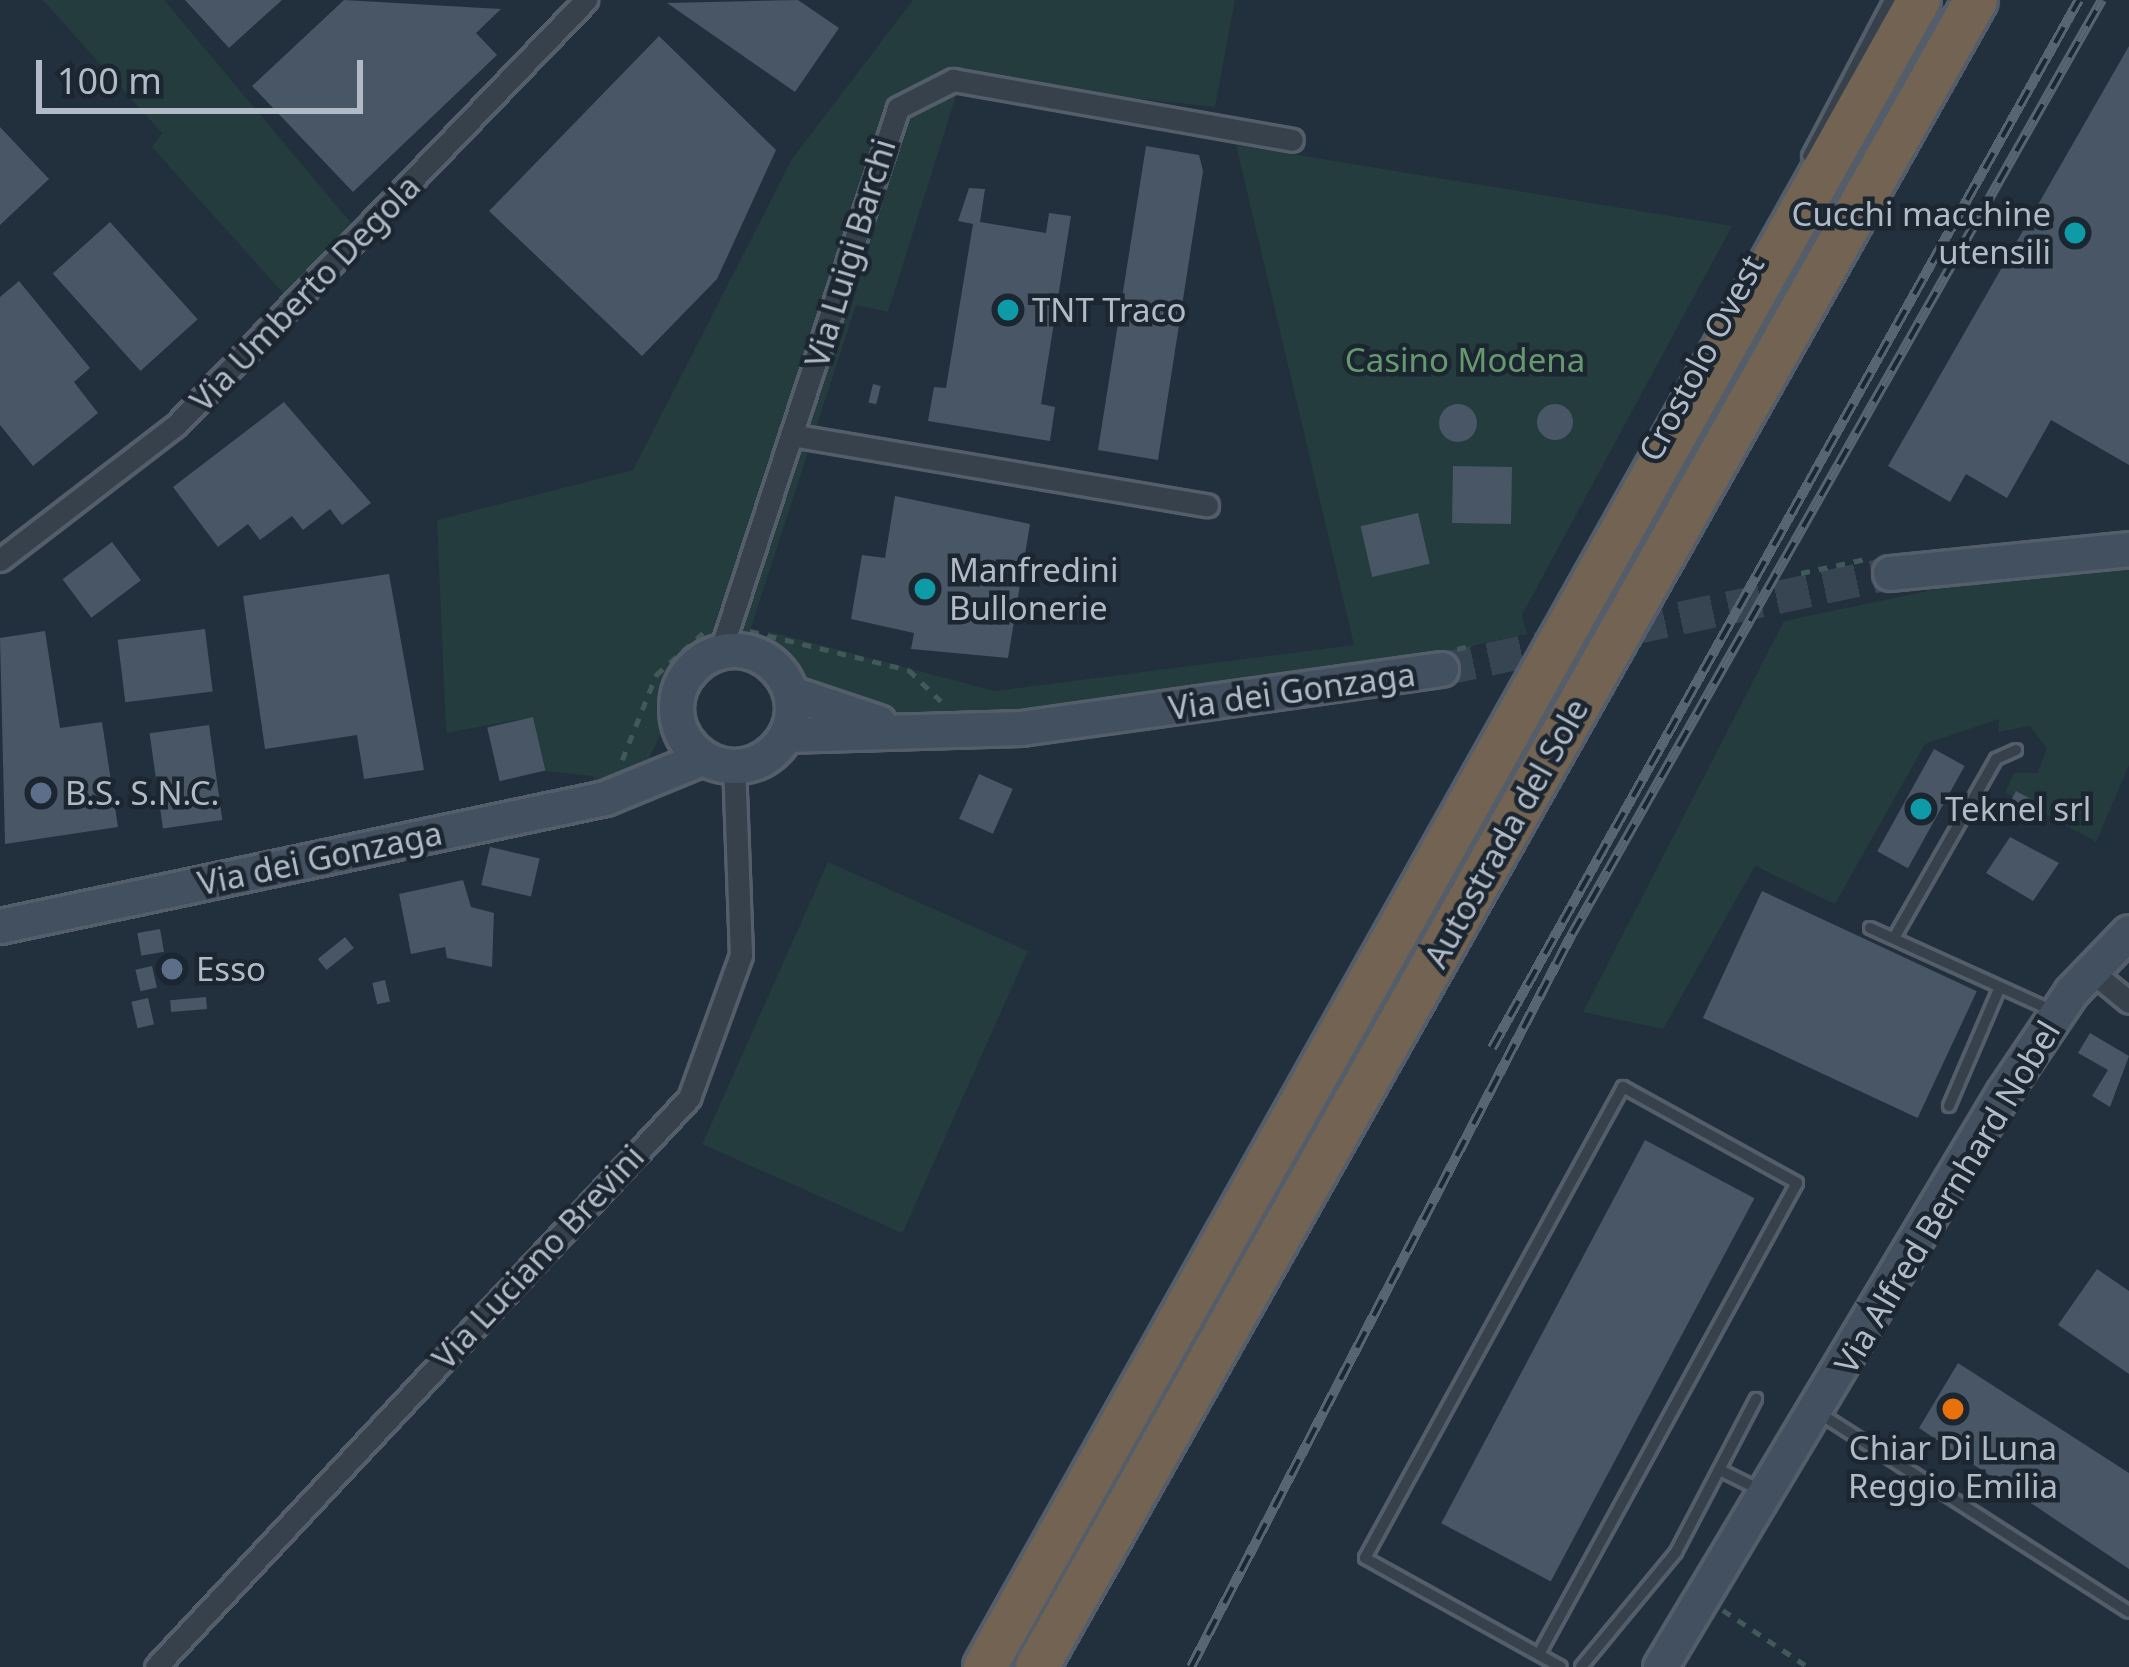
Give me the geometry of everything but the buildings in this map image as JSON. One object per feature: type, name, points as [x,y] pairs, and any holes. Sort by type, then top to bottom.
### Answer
[{"type":"highway","name":"Autostrada del Sole","points":[[986,1667],[1919,0]]},
{"type":"highway","name":"Autostrada del Sole","points":[[1036,1667],[1976,0]]},
{"type":"main road","points":[[1890,573],[2129,549]]},
{"type":"main road","name":"Via dei Gonzaga","points":[[722,640],[765,657],[790,693],[844,718],[1045,725],[1447,659]]},
{"type":"main road","points":[[625,775],[675,718],[678,688],[722,640]]},
{"type":"main road","points":[[786,735],[790,693]]},
{"type":"main road","points":[[675,718],[718,763]]},
{"type":"main road","name":"Via dei Gonzaga","points":[[0,926],[625,775],[718,763],[786,735],[938,718]]},
{"type":"main road","name":"Via Alfred Bernhard Nobel","points":[[1660,1667],[1708,1600],[2056,1012],[2129,932]]},
{"type":"street","name":"Via Umberto Degola","points":[[0,560],[176,425],[576,4]]},
{"type":"street","name":"Via Luigi Barchi","points":[[722,640],[885,135],[927,84],[1292,140]]},
{"type":"street","points":[[791,435],[1207,506]]},
{"type":"street","name":"Via Luciano Brevini","points":[[156,1667],[688,1098],[741,955],[718,763]]},
{"type":"street","points":[[2090,970],[2129,1002]]},
{"type":"lane","points":[[1799,172],[1890,0]]},
{"type":"lane","name":"Crostolo Ovest","points":[[1625,530],[1635,482],[1788,193]]},
{"type":"lane","points":[[1894,938],[1996,759],[2016,751]]},
{"type":"lane","points":[[1870,928],[2056,1012]]},
{"type":"lane","points":[[1949,1106],[2000,987]]},
{"type":"lane","points":[[1538,1654],[1797,1183],[1623,1088],[1365,1558],[1561,1667]]},
{"type":"lane","points":[[1581,1667],[1676,1552],[1756,1400]]},
{"type":"lane","name":"Via Alfred Bernhard Nobel","points":[[1820,1413],[2129,1612]]},
{"type":"lane","points":[[1720,1470],[1771,1495]]},
{"type":"path","points":[[625,775],[668,658],[722,640],[909,670],[938,718]]},
{"type":"path","points":[[1447,659],[1475,645]]},
{"type":"path","points":[[1708,1600],[1808,1667]]},
{"type":"green space","points":[[43,0],[164,0],[361,235],[293,304],[152,147],[162,133]]},
{"type":"green space","points":[[913,0],[1235,0],[1215,107],[961,80],[888,312],[856,305],[744,649],[695,663],[637,783],[605,798],[593,776],[545,771],[533,717],[446,733],[437,520],[633,470],[792,159]]},
{"type":"green space","name":"Casino Modena","points":[[1236,145],[1732,226],[1522,615],[1527,634],[1475,645],[1441,669],[1021,728],[844,718],[781,672],[767,631],[995,691],[1354,645]]},
{"type":"green space","points":[[2129,565],[2129,765],[2096,842],[2005,792],[2014,773],[2037,773],[2047,749],[2030,726],[1998,732],[1999,719],[1925,744],[1835,904],[1755,866],[1663,1029],[1583,1012],[1784,621],[2004,575]]},
{"type":"green space","points":[[828,862],[1028,951],[902,1233],[702,1144]]},
{"type":"tunnel","points":[[1441,669],[1890,573]]},
{"type":"railway","points":[[1492,1048],[2079,0]]},
{"type":"railway","points":[[1191,1667],[1572,934],[2102,0]]},
{"type":"place","name":"Cucchi macchine utensili","points":[[2075,233]]},
{"type":"place","name":"TNT Traco","points":[[1008,310]]},
{"type":"place","name":"Manfredini Bullonerie","points":[[925,589]]},
{"type":"place","name":"B.S. S.N.C.","points":[[41,793]]},
{"type":"place","name":"Teknel srl","points":[[1921,809]]},
{"type":"place","name":"Esso","points":[[172,969]]},
{"type":"place","name":"Chiar Di Luna Reggio Emilia","points":[[1953,1409]]}]
